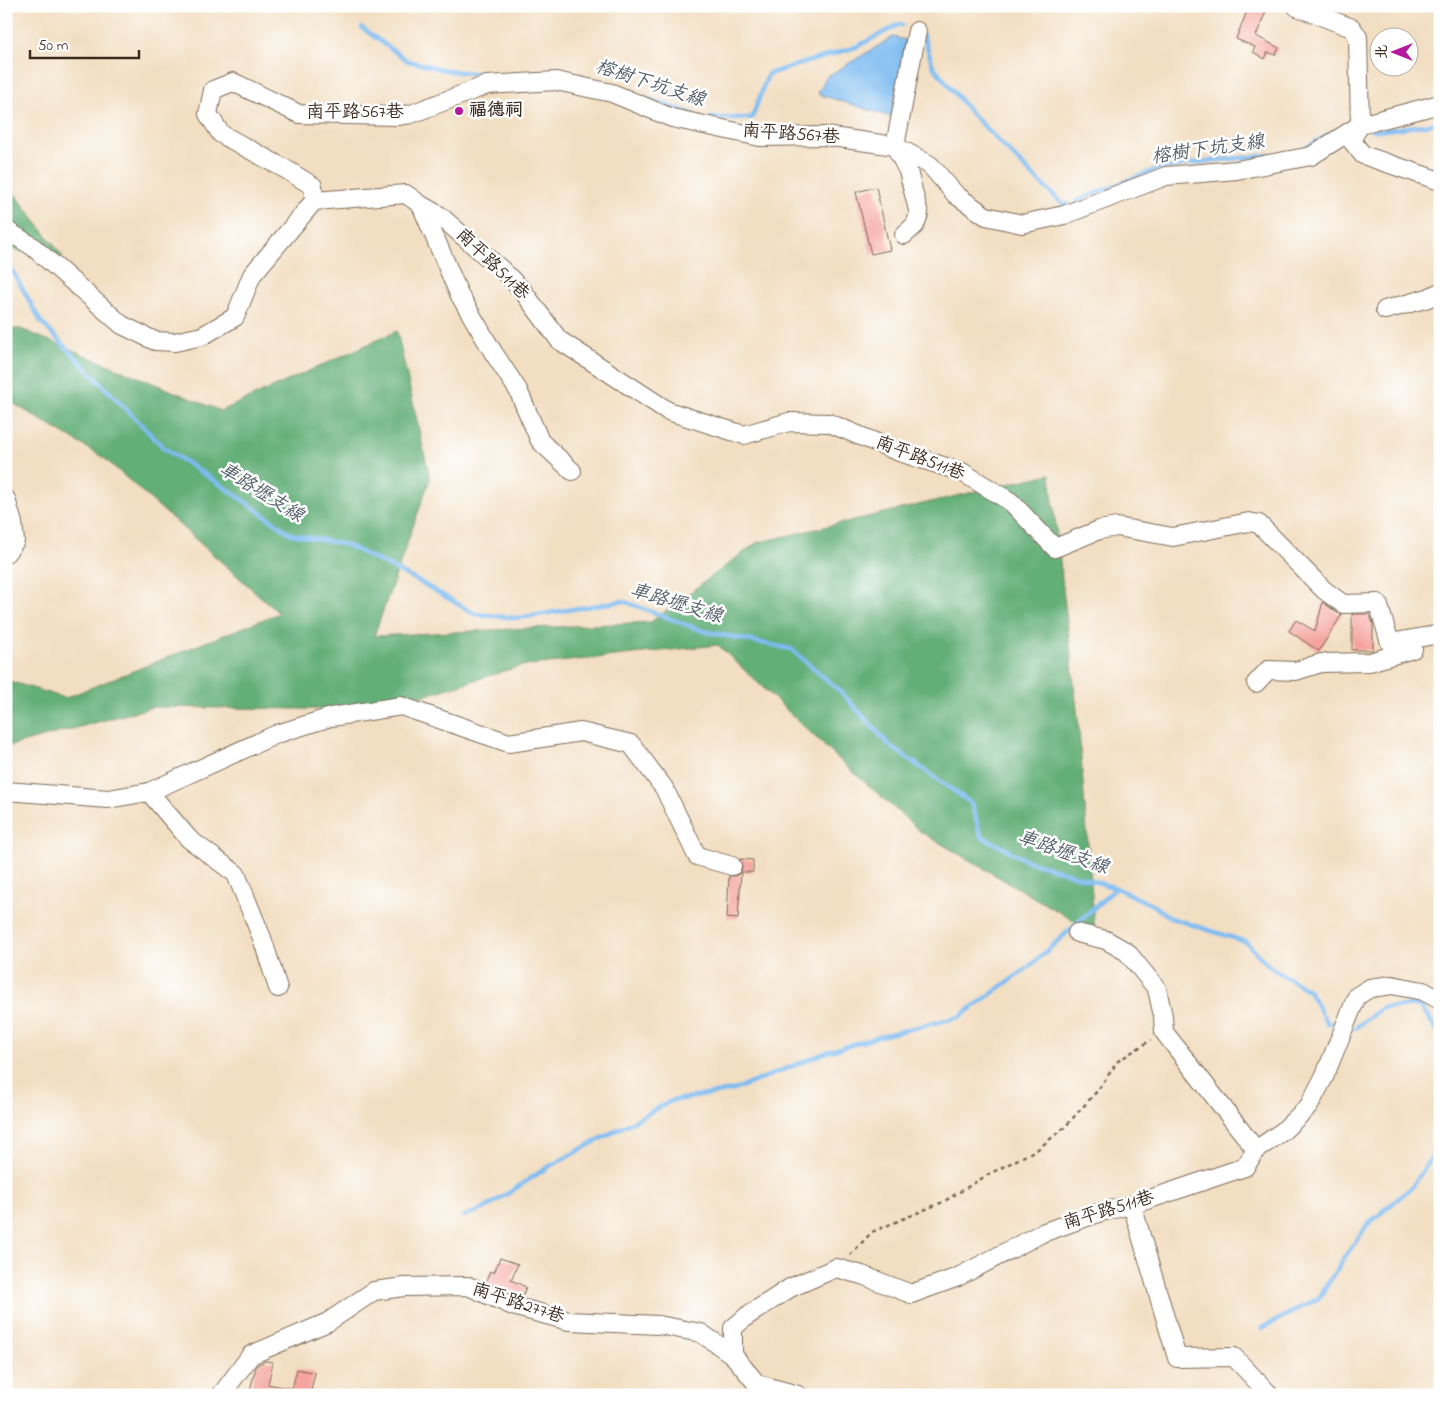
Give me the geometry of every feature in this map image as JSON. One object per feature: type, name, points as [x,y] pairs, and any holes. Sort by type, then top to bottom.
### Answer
[{"type":"lane","points":[[1297,7],[1352,28],[1358,37],[1360,125],[1351,140],[1363,155],[1440,181]]},
{"type":"lane","points":[[904,234],[915,225],[919,214],[908,171],[894,146],[916,32]]},
{"type":"lane","name":"南平路567巷","points":[[314,201],[313,186],[221,134],[208,114],[213,90],[233,82],[300,114],[397,116],[411,114],[487,85],[556,81],[612,93],[672,118],[760,137],[825,136],[894,146],[930,165],[956,195],[986,216],[1022,224],[1064,214],[1166,176],[1237,170],[1311,156],[1360,125],[1440,104]]},
{"type":"lane","points":[[6,230],[32,246],[122,325],[155,341],[175,342],[202,336],[235,317],[252,275],[314,201],[406,194],[421,206],[459,294],[518,390],[540,441],[572,471]]},
{"type":"lane","name":"南平路511巷","points":[[421,206],[439,215],[502,270],[522,290],[559,340],[668,410],[744,435],[789,422],[829,423],[899,452],[962,472],[1010,502],[1055,548],[1099,530],[1117,527],[1173,537],[1249,522],[1259,524],[1324,590],[1343,604],[1378,604],[1390,643],[1440,634]]},
{"type":"lane","points":[[1385,310],[1428,298],[1440,292]]},
{"type":"lane","points":[[6,499],[13,523],[15,542],[6,553]]},
{"type":"lane","points":[[1256,683],[1268,670],[1296,671],[1321,663],[1370,662],[1440,641]]},
{"type":"lane","points":[[6,791],[108,799],[149,792],[277,734],[331,717],[401,706],[510,743],[581,732],[632,744],[664,788],[697,856],[732,866]]},
{"type":"lane","points":[[149,792],[189,839],[236,874],[262,938],[278,988]]},
{"type":"lane","points":[[1077,933],[1106,940],[1127,952],[1157,989],[1163,1016],[1164,1032],[1256,1150]]},
{"type":"lane","name":"南平路511巷","points":[[836,1268],[862,1275],[911,1294],[958,1277],[1042,1233],[1101,1212],[1132,1205],[1245,1167],[1256,1150],[1283,1132],[1309,1106],[1325,1075],[1356,996],[1370,988],[1392,984],[1423,991],[1440,1000]]},
{"type":"lane","points":[[1132,1205],[1177,1358],[1234,1357],[1268,1393],[1267,1395]]},
{"type":"lane","points":[[733,1355],[734,1328],[747,1316],[790,1288],[836,1268]]},
{"type":"lane","name":"南平路277巷","points":[[221,1395],[251,1355],[328,1322],[374,1291],[404,1287],[468,1286],[513,1306],[569,1321],[658,1325],[701,1333],[733,1355],[754,1389],[798,1395]]},
{"type":"path","points":[[836,1268],[872,1232],[942,1202],[989,1174],[1038,1149],[1065,1127],[1098,1090],[1118,1061],[1164,1032]]},
{"type":"green space","points":[[6,182],[63,257],[6,249]]},
{"type":"green space","points":[[6,329],[21,329],[221,411],[397,331],[430,479],[374,636],[651,622],[756,543],[1050,474],[1078,719],[1095,933],[921,832],[832,753],[718,645],[521,666],[377,710],[153,707],[6,747],[6,680],[65,698],[279,613],[104,458],[6,399]]},
{"type":"water","points":[[893,37],[906,40],[891,117],[818,94],[826,77]]},
{"type":"building","points":[[1249,6],[1268,6],[1256,36],[1279,48],[1275,55],[1268,52],[1265,59],[1253,52],[1255,47],[1236,39]]},
{"type":"building","points":[[876,187],[890,250],[871,254],[856,192]]},
{"type":"building","points":[[1323,602],[1337,613],[1342,614],[1319,651],[1289,631],[1296,620],[1315,631]]},
{"type":"building","points":[[1352,614],[1370,614],[1373,624],[1373,650],[1352,650]]},
{"type":"building","points":[[740,859],[753,860],[753,872],[741,872],[738,919],[727,918],[729,876],[735,876],[740,873],[742,868]]},
{"type":"building","points":[[500,1258],[518,1264],[511,1280],[526,1287],[522,1297],[486,1282],[490,1271],[494,1273]]},
{"type":"building","points":[[265,1361],[273,1362],[268,1384],[292,1389],[297,1369],[315,1373],[310,1395],[249,1395],[256,1366]]},
{"type":"waterway","name":"榕樹下坑支線","points":[[710,118],[752,118],[768,74],[856,47],[900,24],[902,25]]},
{"type":"waterway","name":"榕樹下坑支線","points":[[362,28],[408,61],[450,71],[503,76]]},
{"type":"waterway","name":"榕樹下坑支線","points":[[923,35],[933,66],[970,112],[1065,206],[1068,204]]},
{"type":"waterway","name":"榕樹下坑支線","points":[[648,99],[693,114]]},
{"type":"waterway","name":"榕樹下坑支線","points":[[1372,130],[1440,123]]},
{"type":"waterway","name":"榕樹下坑支線","points":[[1300,151],[1333,132]]},
{"type":"waterway","name":"榕樹下坑支線","points":[[1076,201],[1157,169],[1208,161],[1271,155]]},
{"type":"waterway","name":"車路壢支線","points":[[6,259],[41,322],[164,448],[291,534],[347,545],[420,582],[475,614],[518,618],[623,601],[703,631],[791,649],[842,693],[889,745],[971,803],[981,836],[1028,861],[1116,888],[1154,906],[1171,918],[1246,942],[1269,966],[1309,991],[1327,1023],[1331,1023]]},
{"type":"waterway","points":[[464,1216],[484,1209],[548,1167],[671,1101],[734,1090],[827,1052],[881,1036],[959,1017],[1030,966],[1116,888]]},
{"type":"waterway","name":"車路壢支線","points":[[1355,1028],[1382,1008],[1419,1005],[1440,1034]]},
{"type":"waterway","points":[[1262,1328],[1319,1298],[1368,1224],[1412,1187],[1437,1149],[1440,1136]]},
{"type":"place","name":"福德祠","points":[[459,111]]}]
